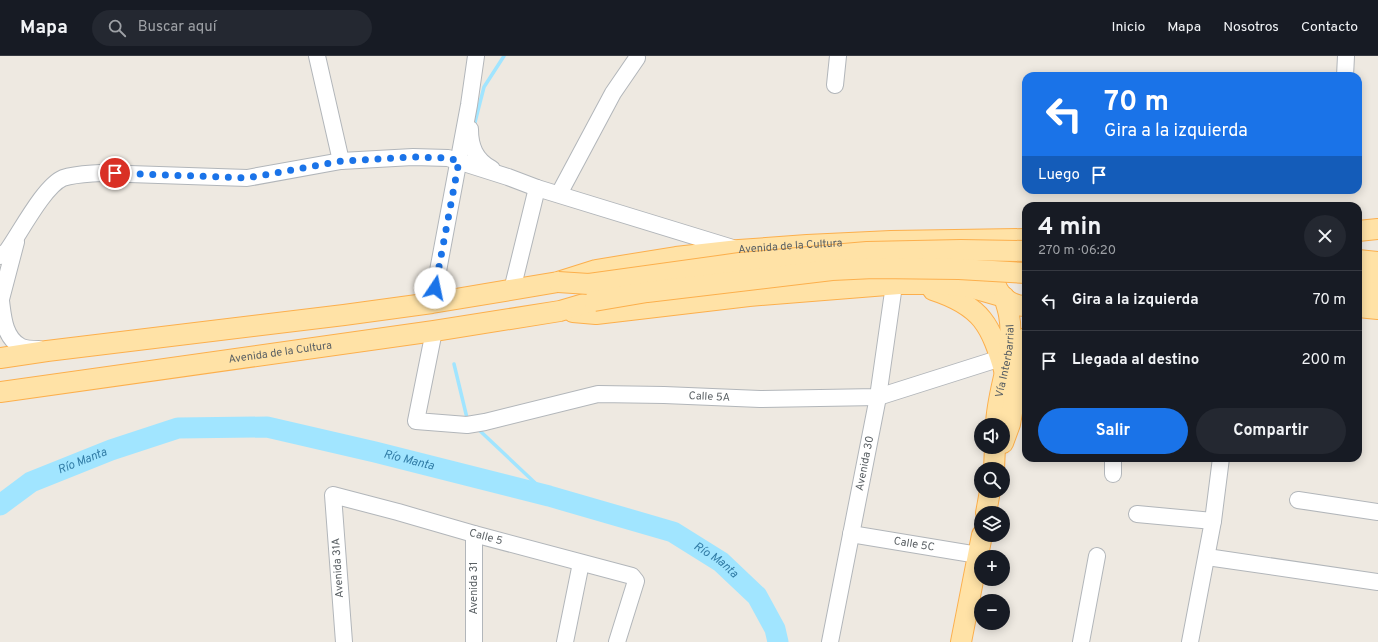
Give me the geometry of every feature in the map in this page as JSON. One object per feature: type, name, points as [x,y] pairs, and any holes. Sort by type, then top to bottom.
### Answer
[{"type":"main road","points":[[1362,231],[1378,229]]},
{"type":"main road","name":"Avenida de la Cultura","points":[[0,358],[432,303],[558,282],[596,270],[739,250],[884,241],[1022,239]]},
{"type":"main road","name":"Vía Interbarrial","points":[[1010,424],[1013,364],[1010,348],[1011,332],[1009,315],[1004,297],[997,289],[993,269],[995,259],[1001,251],[1008,244],[1022,240]]},
{"type":"main road","name":"Avenida de la Cultura","points":[[558,282],[589,284],[740,263],[867,252],[961,250],[1022,251]]},
{"type":"main road","points":[[1362,260],[1378,262]]},
{"type":"main road","name":"Avenida de la Cultura","points":[[0,392],[434,331],[560,311],[594,301],[647,292],[832,270],[874,268],[959,269],[1022,273]]},
{"type":"main road","points":[[1362,275],[1378,277]]},
{"type":"main road","name":"Avenida de la Cultura","points":[[560,311],[596,314],[749,296],[897,284],[943,284],[969,287],[1004,297],[1012,303],[1022,305]]},
{"type":"main road","points":[[897,284],[933,290],[966,304],[980,316],[994,339],[1013,364]]},
{"type":"main road","points":[[1362,292],[1378,293]]},
{"type":"main road","points":[[1362,307],[1378,309]]},
{"type":"main road","name":"Vía Interbarrial","points":[[998,418],[1013,364],[1022,346]]},
{"type":"main road","points":[[961,642],[974,575]]},
{"type":"street","points":[[317,56],[342,161]]},
{"type":"street","points":[[432,303],[469,105],[476,56]]},
{"type":"street","points":[[835,85],[838,56]]},
{"type":"street","points":[[1345,72],[1346,56]]},
{"type":"street","points":[[559,194],[613,93],[637,58]]},
{"type":"street","points":[[469,105],[470,138],[472,149],[478,158],[488,167],[508,177]]},
{"type":"street","points":[[0,256],[7,252],[41,199],[52,186],[63,178],[80,174],[100,173],[247,178],[342,161],[412,157],[448,158],[459,161],[537,188],[739,250]]},
{"type":"street","points":[[512,290],[537,188]]},
{"type":"street","points":[[17,237],[0,302],[4,324],[9,336],[20,347],[47,351]]},
{"type":"street","name":"Avenida 30","points":[[830,642],[878,397],[897,284]]},
{"type":"street","name":"Calle 5A","points":[[434,331],[416,421],[467,425],[485,422],[598,394],[760,399],[878,397],[1013,364]]},
{"type":"street","points":[[1190,642],[1207,558],[1220,462]]},
{"type":"street","name":"Calle 5","points":[[333,495],[632,576],[636,581],[617,642]]},
{"type":"street","name":"Avenida 31A","points":[[333,495],[344,642]]},
{"type":"street","points":[[1298,500],[1378,512]]},
{"type":"street","points":[[1136,514],[1213,521]]},
{"type":"street","name":"Avenida 31","points":[[474,534],[474,642]]},
{"type":"street","name":"Calle 5C","points":[[851,534],[974,554]]},
{"type":"street","points":[[1081,642],[1097,556]]},
{"type":"street","points":[[1207,558],[1378,582]]},
{"type":"street","points":[[565,642],[581,563]]},
{"type":"waterway","points":[[474,126],[484,87],[504,56]]},
{"type":"waterway","points":[[454,364],[467,418],[469,420]]},
{"type":"waterway","name":"Río Manta","points":[[0,505],[31,482],[111,450],[178,428],[267,427],[375,452],[549,496],[673,532],[721,562],[757,596],[775,629],[778,642]]},
{"type":"waterway","points":[[478,429],[549,496]]},
{"type":"route","points":[[115,173],[247,178],[342,161],[412,157],[448,158],[459,161],[435,288]]}]
